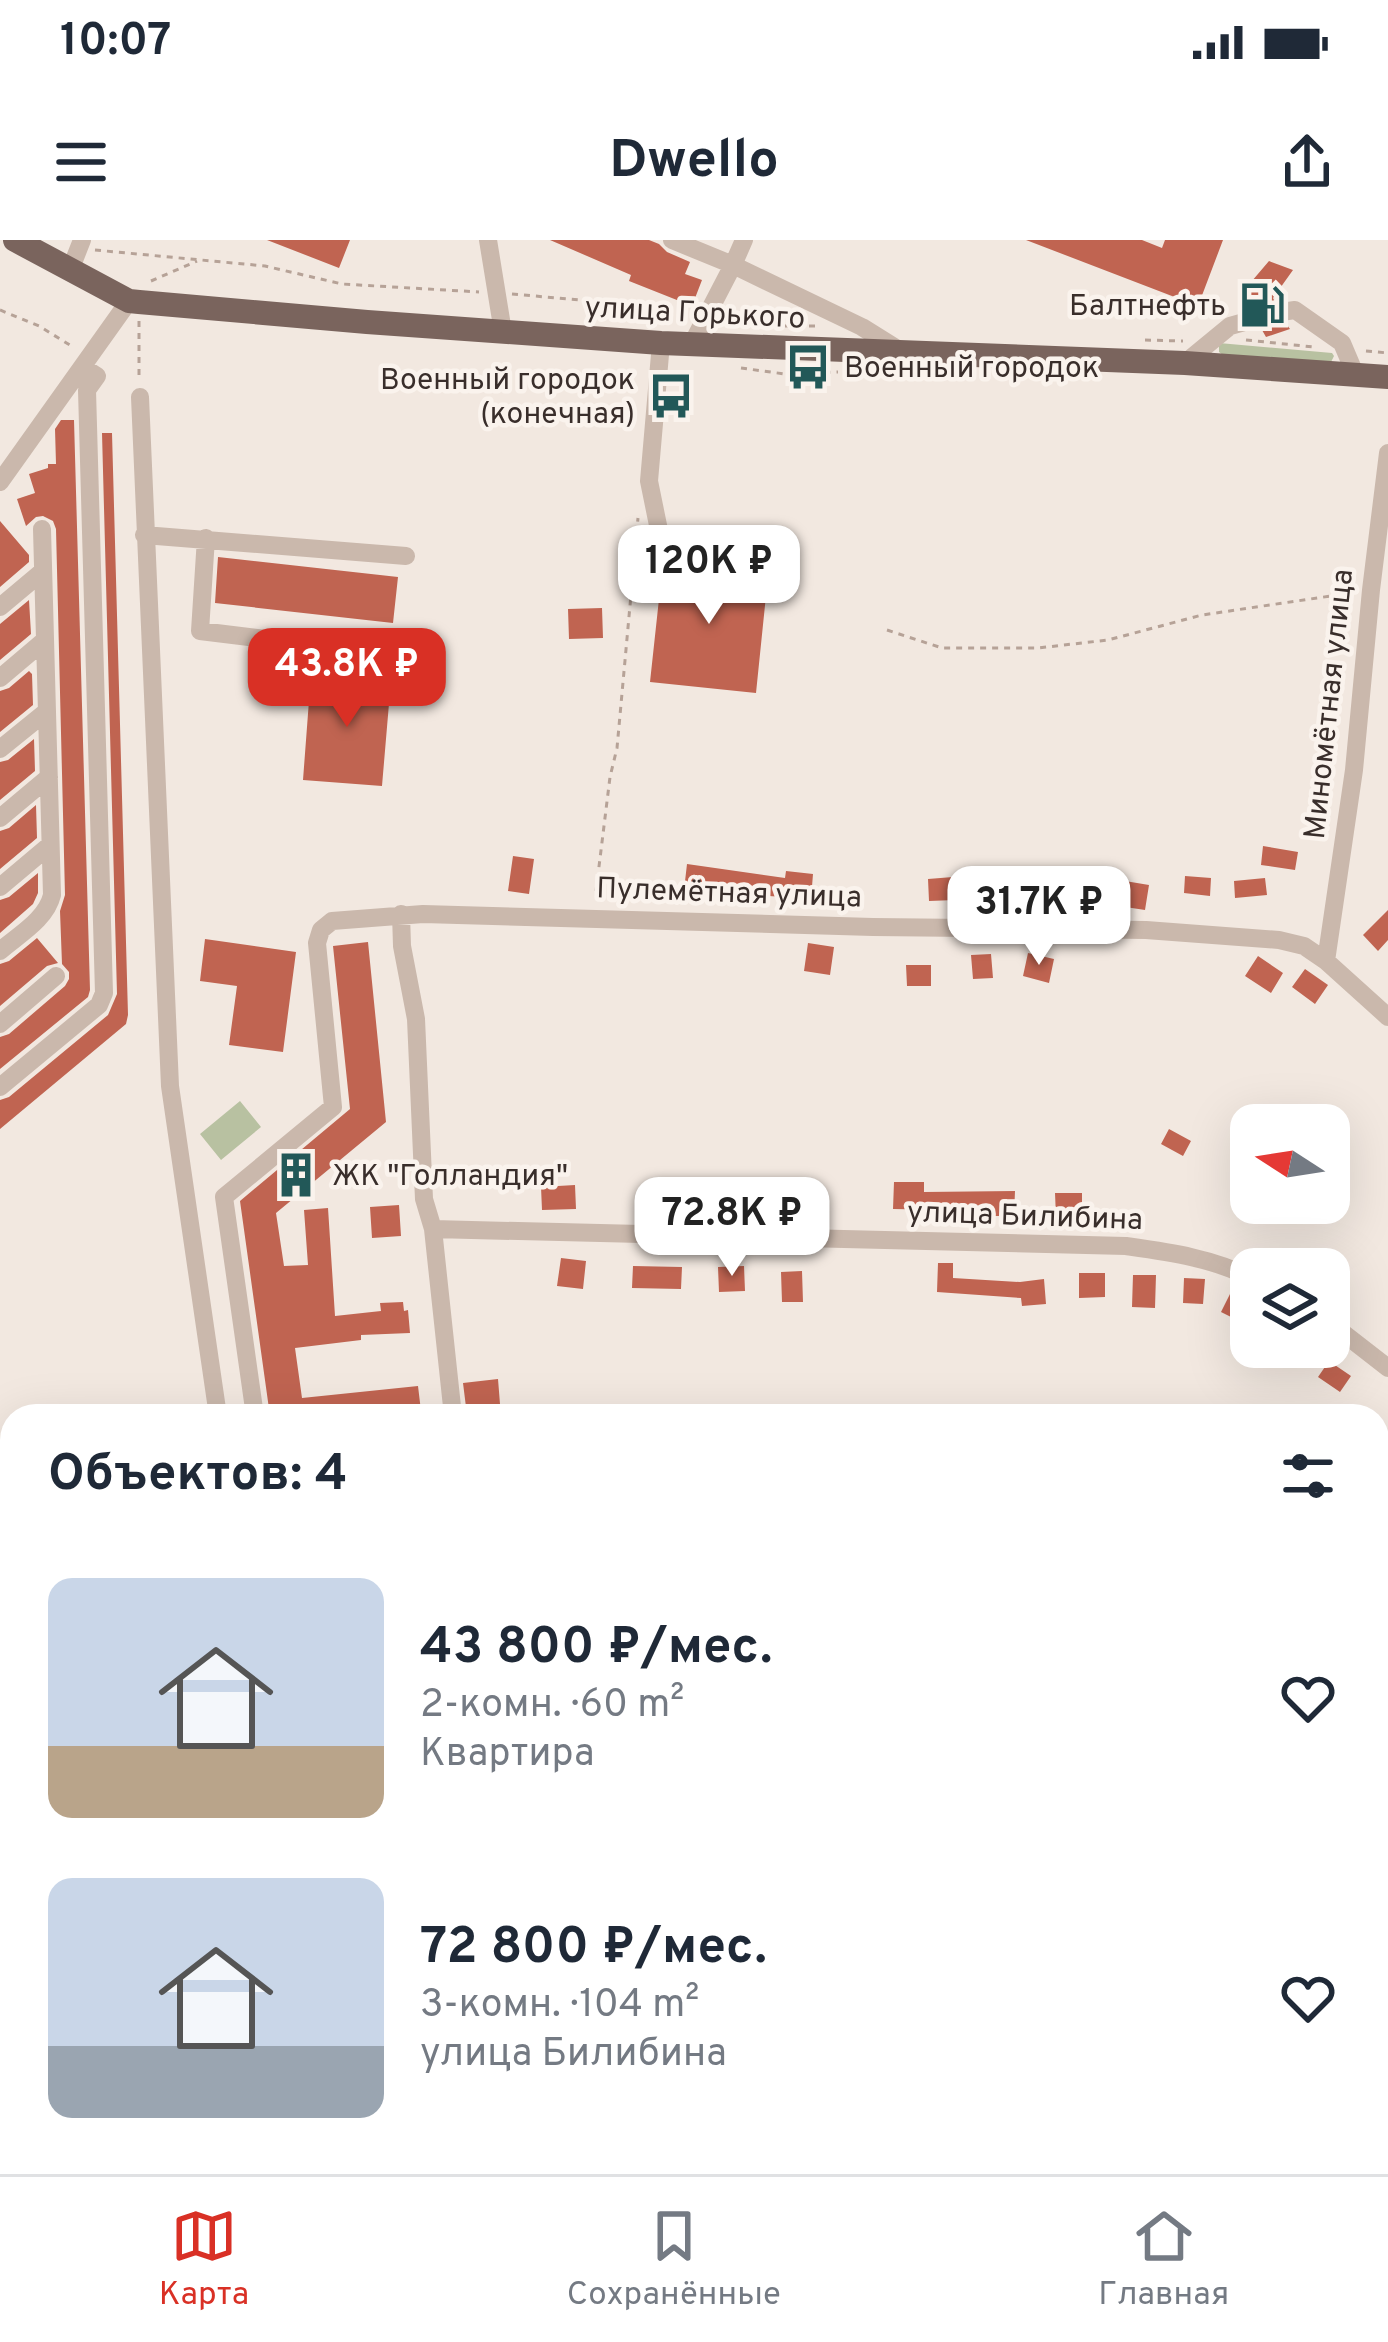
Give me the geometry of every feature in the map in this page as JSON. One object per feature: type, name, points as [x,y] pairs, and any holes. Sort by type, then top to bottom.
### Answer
[{"type":"main road","name":"улица Горького","points":[[14,240],[77,252],[137,296],[661,343],[698,334],[902,352],[1388,377]]},
{"type":"street","points":[[488,240],[503,332]]},
{"type":"street","points":[[672,240],[862,327],[902,352]]},
{"type":"street","points":[[698,334],[744,240]]},
{"type":"street","points":[[0,482],[90,366],[137,296]]},
{"type":"street","points":[[1281,313],[1294,310],[1342,343],[1356,376]]},
{"type":"street","points":[[1185,363],[1229,326],[1255,320]]},
{"type":"street","points":[[661,343],[649,481],[661,540],[764,555]]},
{"type":"street","points":[[0,1088],[99,1005],[104,994],[90,366]]},
{"type":"street","points":[[140,397],[170,1086],[216,1404]]},
{"type":"street","name":"Миномётная улица","points":[[1326,961],[1354,770],[1388,453]]},
{"type":"street","points":[[0,951],[50,905],[42,529]]},
{"type":"street","points":[[143,535],[406,556]]},
{"type":"street","points":[[206,538],[200,631],[395,655]]},
{"type":"street","points":[[0,608],[43,571]]},
{"type":"street","points":[[0,677],[45,640]]},
{"type":"street","points":[[0,749],[47,710]]},
{"type":"street","points":[[0,818],[49,777]]},
{"type":"street","points":[[0,887],[50,845]]},
{"type":"street","points":[[401,914],[416,1019],[424,1199],[433,1229],[452,1404]]},
{"type":"street","name":"Пулемётная улица","points":[[253,1404],[224,1197],[333,1108],[317,943],[321,930],[332,921],[401,914],[1146,930],[1279,940],[1304,946],[1326,961],[1388,1017]]},
{"type":"street","points":[[0,1024],[56,976]]},
{"type":"street","name":"улица Билибина","points":[[433,1229],[1126,1246],[1230,1267]]},
{"type":"street","points":[[1350,1338],[1388,1367]]},
{"type":"path","points":[[77,252],[283,268],[342,284],[580,300],[698,334]]},
{"type":"path","points":[[140,397],[137,296],[199,260]]},
{"type":"path","points":[[0,310],[39,326],[90,366]]},
{"type":"path","points":[[766,326],[814,326]]},
{"type":"path","points":[[1141,340],[1235,339],[1388,353]]},
{"type":"path","points":[[740,368],[785,374],[838,372]]},
{"type":"path","points":[[596,892],[617,748],[639,502],[649,481]]},
{"type":"path","points":[[887,630],[942,648],[1037,648],[1108,640],[1202,615],[1288,600],[1371,590]]},
{"type":"green space","points":[[1219,343],[1334,356],[1331,362],[1223,355]]},
{"type":"green space","points":[[240,1101],[261,1127],[221,1160],[200,1134]]},
{"type":"building","points":[[267,240],[350,240],[339,268]]},
{"type":"building","points":[[550,240],[649,240],[690,262],[685,274],[702,280],[692,306],[629,281],[631,275]]},
{"type":"building","points":[[1026,240],[1142,240],[1162,248],[1165,240],[1223,240],[1198,306]]},
{"type":"building","name":"Балтнефть","points":[[1269,261],[1293,270],[1268,313],[1271,321],[1290,329],[1266,337],[1262,330],[1268,321],[1265,310],[1248,307],[1240,295]]},
{"type":"building","points":[[61,420],[74,420],[90,990],[88,997],[0,1069],[0,1037],[69,979],[62,964],[60,911],[65,895],[56,529],[43,516],[26,526],[17,499],[35,493],[29,474],[56,464],[55,429]]},
{"type":"building","points":[[102,433],[112,433],[128,1015],[126,1024],[0,1129],[0,1100],[108,1015],[117,994]]},
{"type":"building","points":[[0,521],[29,555],[29,562],[0,587]]},
{"type":"building","points":[[218,557],[398,577],[393,623],[215,603]]},
{"type":"building","points":[[706,560],[727,563],[726,571],[768,576],[756,693],[650,682],[663,562],[705,567]]},
{"type":"building","points":[[29,600],[31,634],[0,660],[0,624]]},
{"type":"building","points":[[602,608],[603,638],[569,639],[568,609]]},
{"type":"building","points":[[29,671],[33,705],[0,732],[0,691]]},
{"type":"building","points":[[311,674],[391,680],[382,786],[303,780]]},
{"type":"building","points":[[34,739],[35,771],[0,800],[0,762]]},
{"type":"building","points":[[36,805],[37,838],[0,869],[0,831]]},
{"type":"building","points":[[1263,846],[1298,852],[1295,870],[1261,865]]},
{"type":"building","points":[[513,856],[534,859],[529,894],[508,891]]},
{"type":"building","points":[[687,864],[785,878],[786,871],[813,874],[811,899],[684,890]]},
{"type":"building","points":[[38,873],[33,904],[0,933],[0,900]]},
{"type":"building","points":[[1185,876],[1211,878],[1210,896],[1184,893]]},
{"type":"building","points":[[953,877],[1001,884],[998,906],[929,901],[928,879]]},
{"type":"building","points":[[1265,878],[1267,895],[1235,898],[1234,881]]},
{"type":"building","points":[[1055,881],[1058,899],[1028,903],[1025,884]]},
{"type":"building","points":[[1125,881],[1149,885],[1145,910],[1076,904],[1079,884],[1123,890]]},
{"type":"building","points":[[1388,910],[1388,940],[1378,951],[1363,935]]},
{"type":"building","points":[[37,938],[58,963],[47,966],[0,1006],[0,964]]},
{"type":"building","points":[[205,939],[296,952],[283,1052],[229,1045],[237,986],[200,981]]},
{"type":"building","name":"ЖК \"Голландия\"","points":[[368,942],[386,1122],[276,1213],[284,1266],[308,1265],[304,1210],[328,1208],[335,1316],[381,1311],[380,1303],[403,1302],[410,1333],[361,1335],[361,1340],[295,1348],[302,1398],[418,1386],[420,1404],[268,1404],[240,1201],[350,1109],[333,946]]},
{"type":"building","points":[[808,943],[834,947],[830,975],[804,971]]},
{"type":"building","points":[[1028,953],[1054,959],[1049,983],[1023,976]]},
{"type":"building","points":[[991,954],[993,978],[973,979],[971,955]]},
{"type":"building","points":[[1258,956],[1283,973],[1271,993],[1245,976]]},
{"type":"building","points":[[906,965],[931,965],[931,986],[907,986]]},
{"type":"building","points":[[1305,969],[1328,985],[1315,1004],[1292,987]]},
{"type":"building","points":[[1169,1129],[1191,1141],[1183,1156],[1161,1144]]},
{"type":"building","points":[[894,1182],[924,1182],[924,1192],[1015,1191],[1014,1216],[994,1216],[994,1211],[893,1209]]},
{"type":"building","points":[[575,1185],[576,1209],[542,1210],[541,1187]]},
{"type":"building","points":[[704,1186],[706,1208],[674,1211],[671,1189]]},
{"type":"building","points":[[1055,1193],[1082,1193],[1082,1217],[1056,1217]]},
{"type":"building","points":[[399,1205],[401,1236],[372,1238],[370,1207]]},
{"type":"building","points":[[561,1258],[586,1261],[583,1289],[557,1286]]},
{"type":"building","points":[[938,1263],[953,1263],[953,1278],[1044,1279],[1046,1304],[1022,1306],[1021,1298],[937,1292]]},
{"type":"building","points":[[633,1266],[682,1267],[681,1289],[632,1288]]},
{"type":"building","points":[[744,1266],[745,1291],[719,1292],[718,1267]]},
{"type":"building","points":[[802,1271],[803,1302],[782,1302],[781,1272]]},
{"type":"building","points":[[1079,1273],[1105,1273],[1105,1297],[1079,1298]]},
{"type":"building","points":[[1133,1275],[1156,1275],[1155,1308],[1132,1307]]},
{"type":"building","points":[[1184,1278],[1205,1279],[1203,1304],[1183,1303]]},
{"type":"building","points":[[1230,1294],[1230,1316],[1221,1312]]},
{"type":"building","points":[[1324,1368],[1339,1368],[1351,1376],[1340,1392],[1318,1377]]},
{"type":"building","points":[[498,1379],[500,1404],[466,1404],[463,1383]]},
{"type":"place","name":"Балтнефть","points":[[1262,305]]},
{"type":"place","name":"Военный городок","points":[[808,367]]},
{"type":"place","name":"Военный городок (конечная)","points":[[671,396]]},
{"type":"place","name":"ЖК \"Голландия\"","points":[[296,1175]]}]
